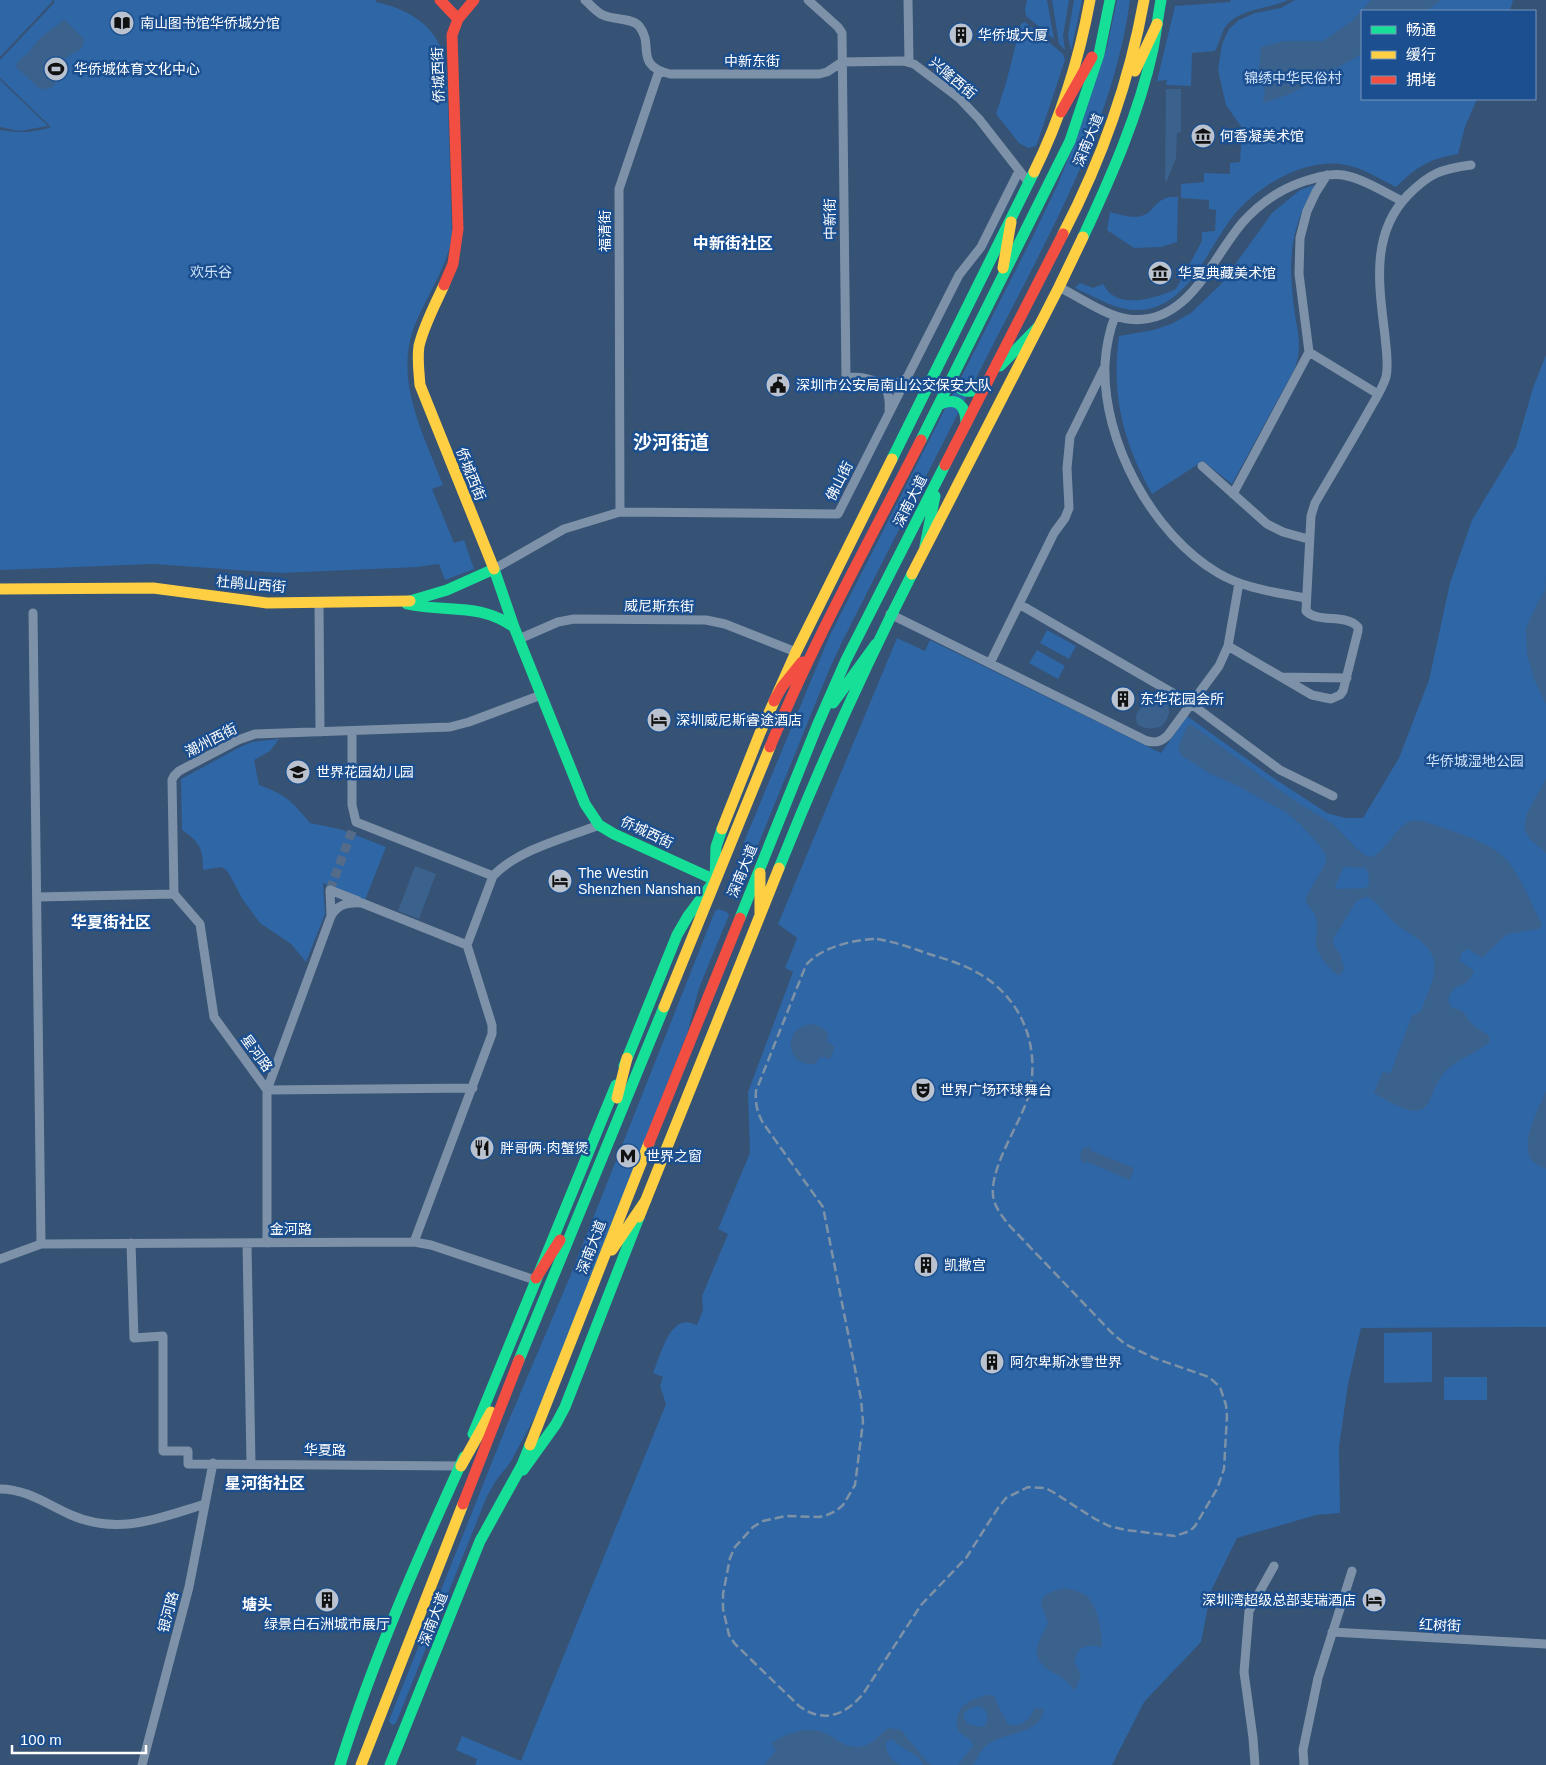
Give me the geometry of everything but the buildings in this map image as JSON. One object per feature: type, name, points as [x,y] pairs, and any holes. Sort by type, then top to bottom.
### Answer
[{"type":"main road","points":[[440,0],[458,18]]},
{"type":"main road","name":"侨城西街","points":[[474,0],[458,18],[451,43],[458,213],[456,246],[446,281],[422,333],[418,366],[420,385],[494,569],[514,628],[585,804],[599,824],[614,834],[715,880]]},
{"type":"main road","points":[[1061,112],[1080,52],[1090,0]]},
{"type":"main road","name":"深南大道","points":[[361,1765],[605,1145],[785,711],[1070,141],[1085,100],[1102,40],[1110,0]]},
{"type":"main road","name":"深南大道","points":[[390,1765],[480,1541],[492,1516],[513,1484],[554,1385],[596,1274],[816,726],[846,660],[1074,213],[1098,158],[1122,96],[1138,36],[1144,0]]},
{"type":"main road","points":[[513,1484],[556,1424],[565,1407],[760,914],[811,789],[876,644],[1039,326],[1104,192],[1146,75],[1161,0]]},
{"type":"main road","points":[[1122,96],[1157,24]]},
{"type":"main road","points":[[340,1762],[356,1713],[417,1560],[460,1466],[677,935],[688,916],[715,880],[716,847],[774,700],[927,386],[1011,222],[1061,112],[1102,40]]},
{"type":"main road","points":[[1001,282],[1011,222]]},
{"type":"main road","points":[[953,377],[957,387],[964,392],[975,392],[987,382],[1039,326]]},
{"type":"main road","points":[[940,404],[950,401],[959,403],[965,412],[966,425]]},
{"type":"main road","points":[[925,546],[939,478]]},
{"type":"main road","name":"杜鹃山西街","points":[[0,589],[153,588],[260,602],[397,602],[418,600],[438,594],[494,569]]},
{"type":"main road","points":[[397,602],[418,607],[488,612],[501,618],[514,628]]},
{"type":"main road","points":[[774,700],[782,687],[817,644]]},
{"type":"main road","points":[[816,726],[876,644]]},
{"type":"main road","points":[[760,865],[760,914]]},
{"type":"main road","points":[[605,1145],[627,1058]]},
{"type":"main road","points":[[596,1274],[646,1200]]},
{"type":"main road","points":[[536,1279],[580,1209]]},
{"type":"main road","points":[[460,1466],[488,1418],[522,1352]]},
{"type":"street","points":[[585,0],[602,15],[618,20],[633,21],[638,24],[644,37],[648,59],[652,66],[659,71]]},
{"type":"street","points":[[808,0],[840,30],[842,62]]},
{"type":"street","points":[[908,0],[909,62]]},
{"type":"street","name":"中新东街","points":[[659,71],[682,75],[819,74],[827,72],[842,62]]},
{"type":"street","name":"兴隆西街","points":[[842,62],[909,62],[919,67],[959,98],[979,119],[1029,183]]},
{"type":"street","name":"中新街","points":[[842,62],[846,377],[861,378],[884,384]]},
{"type":"street","name":"福清街","points":[[620,512],[619,189],[659,71]]},
{"type":"street","points":[[1228,646],[1312,695],[1331,699],[1340,695],[1343,691],[1358,627],[1350,621],[1309,614],[1305,607],[1311,516],[1315,503],[1385,380],[1387,366],[1379,258],[1392,216],[1402,201],[1431,175],[1447,168],[1472,165]]},
{"type":"street","name":"佛山街","points":[[494,569],[564,529],[620,512],[838,514],[959,275],[981,247],[1019,171]]},
{"type":"street","points":[[1059,286],[1115,316],[1136,320],[1156,316],[1171,311],[1182,303],[1203,280],[1254,210],[1290,186],[1327,175],[1337,174],[1356,178],[1402,201]]},
{"type":"street","points":[[1233,494],[1309,352],[1299,274],[1300,238],[1307,211],[1327,175]]},
{"type":"street","points":[[1115,316],[1106,346],[1105,366],[1108,402],[1118,442],[1132,475],[1165,528],[1185,549],[1208,567],[1239,584],[1305,598]]},
{"type":"street","points":[[1309,352],[1378,394]]},
{"type":"street","points":[[990,663],[1054,533],[1065,518],[1069,508],[1067,468],[1070,437],[1105,366]]},
{"type":"street","points":[[884,384],[892,385],[901,382],[908,376]]},
{"type":"street","points":[[884,384],[890,401],[889,413]]},
{"type":"street","points":[[1202,466],[1275,529],[1308,539]]},
{"type":"street","points":[[890,614],[1138,737],[1154,742],[1164,740],[1219,666],[1228,646],[1239,584]]},
{"type":"street","points":[[320,603],[320,732]]},
{"type":"street","points":[[1018,604],[1190,703],[1280,770],[1333,796]]},
{"type":"street","points":[[33,614],[42,1244]]},
{"type":"street","name":"威尼斯东街","points":[[519,639],[558,622],[574,619],[706,620],[726,624],[796,652]]},
{"type":"street","points":[[1281,677],[1347,678]]},
{"type":"street","name":"潮州西街","points":[[174,894],[172,780],[179,771],[246,737],[265,733],[431,729],[459,725],[541,695]]},
{"type":"street","points":[[352,731],[352,805],[354,827],[493,876]]},
{"type":"street","points":[[414,1242],[473,1088],[493,1029],[467,945],[493,876],[515,858],[599,824]]},
{"type":"street","points":[[331,916],[330,890],[467,945]]},
{"type":"street","points":[[37,897],[174,894]]},
{"type":"street","name":"星河路","points":[[174,894],[202,928],[214,1017],[267,1090],[267,1243]]},
{"type":"street","points":[[362,903],[338,906],[331,916],[267,1090],[473,1088]]},
{"type":"street","name":"金河路","points":[[0,1259],[42,1244],[414,1242],[431,1245],[536,1279]]},
{"type":"street","points":[[247,1243],[251,1464]]},
{"type":"street","name":"华夏路","points":[[131,1244],[134,1338],[163,1336],[164,1451],[188,1451],[188,1464],[460,1466]]},
{"type":"street","name":"银河路","points":[[142,1765],[189,1587],[213,1463]]},
{"type":"street","points":[[0,1489],[16,1490],[28,1494],[72,1516],[96,1523],[120,1526],[145,1523],[205,1504]]},
{"type":"street","points":[[1254,1765],[1253,1738],[1244,1672],[1249,1611],[1274,1566]]},
{"type":"street","points":[[1304,1765],[1303,1750],[1318,1678],[1352,1570]]},
{"type":"street","name":"红树街","points":[[1332,1632],[1546,1644]]},
{"type":"green space","points":[[0,0],[52,0],[52,2],[0,57]]},
{"type":"green space","name":"欢乐谷","points":[[54,0],[376,0],[376,2],[407,12],[424,24],[431,32],[443,54],[447,73],[452,236],[446,260],[414,327],[407,367],[409,388],[414,408],[443,485],[432,489],[454,543],[464,540],[474,569],[445,580],[439,564],[417,567],[282,573],[153,564],[0,570],[0,130],[26,132],[51,127],[0,78],[0,60],[54,3]]},
{"type":"green space","points":[[1027,0],[1047,0],[1054,39],[1026,16]]},
{"type":"green space","points":[[1052,0],[1069,0],[1063,36],[1065,50],[1059,44]]},
{"type":"green space","points":[[1074,0],[1082,0],[1071,51],[1068,35]]},
{"type":"green space","points":[[1117,0],[1130,0],[1122,44],[1096,130],[1079,172],[1040,253],[843,640],[756,850],[753,853],[744,849],[744,842],[829,637],[1057,186],[1076,140],[1107,47]]},
{"type":"green space","points":[[1231,0],[1288,0],[1239,16],[1226,26],[1215,51],[1192,53],[1191,86],[1166,85],[1167,80],[1157,81],[1175,6],[1230,2]]},
{"type":"green space","name":"锦绣中华民俗村","points":[[1295,0],[1513,0],[1510,10],[1361,10],[1361,100],[1477,100],[1465,127],[1458,154],[1431,161],[1410,174],[1396,187],[1362,170],[1340,164],[1311,166],[1282,177],[1255,194],[1244,204],[1224,228],[1184,288],[1171,299],[1156,307],[1139,310],[1122,308],[1106,303],[1075,288],[1080,283],[1093,288],[1103,284],[1110,293],[1126,300],[1152,298],[1176,289],[1202,241],[1202,232],[1215,231],[1216,210],[1209,209],[1209,200],[1181,198],[1181,184],[1204,182],[1204,173],[1230,174],[1230,163],[1240,162],[1242,128],[1226,105],[1218,70],[1222,44],[1229,29],[1239,20],[1255,13],[1281,8]]},
{"type":"green space","points":[[1025,22],[1063,54],[1065,60],[1036,146],[1028,148],[1019,143],[996,114],[1021,24]]},
{"type":"green space","points":[[0,80],[48,126],[19,131],[0,127]]},
{"type":"green space","points":[[1315,185],[1300,216],[1291,259],[1292,290],[1299,345],[1295,368],[1232,484],[1203,461],[1152,494],[1133,456],[1122,418],[1117,378],[1119,336],[1154,330],[1171,324],[1191,313],[1221,284],[1272,213],[1300,190]]},
{"type":"green space","points":[[1178,197],[1177,242],[1161,247],[1134,248],[1107,230],[1110,212],[1131,217],[1142,216],[1147,214],[1161,200]]},
{"type":"green space","name":"世界之窗","points":[[1546,355],[1546,1327],[1361,1328],[1348,1384],[1339,1447],[1340,1513],[1316,1515],[1237,1538],[1211,1591],[1201,1642],[1144,1702],[1112,1765],[475,1765],[477,1759],[456,1750],[462,1736],[521,1761],[666,1404],[660,1386],[663,1377],[653,1373],[661,1352],[668,1337],[677,1326],[686,1322],[697,1325],[703,1310],[702,1296],[728,1234],[718,1229],[750,1153],[748,1092],[793,972],[785,968],[797,938],[778,924],[897,638],[925,651],[930,640],[1161,753],[1187,716],[1272,777],[1327,813],[1345,818],[1363,818],[1399,758],[1429,680],[1450,583],[1472,520],[1516,447],[1533,388]]},
{"type":"green space","points":[[1047,630],[1076,646],[1069,659],[1040,643]]},
{"type":"green space","points":[[1037,650],[1065,666],[1058,679],[1029,663]]},
{"type":"green space","points":[[279,739],[270,751],[254,760],[259,785],[288,799],[310,823],[340,829],[386,847],[365,900],[323,883],[325,914],[306,962],[291,944],[260,923],[243,900],[228,872],[222,867],[203,870],[201,851],[197,842],[182,830],[181,779],[252,742]]},
{"type":"green space","points":[[718,909],[727,912],[729,915],[699,988],[688,1031],[538,1411],[510,1463],[497,1479],[487,1496],[396,1723],[392,1725],[389,1721],[390,1718],[506,1427],[569,1279],[715,911]]},
{"type":"green space","points":[[1432,1332],[1432,1382],[1384,1383],[1384,1333]]},
{"type":"green space","points":[[1444,1377],[1487,1377],[1487,1400],[1444,1400]]},
{"type":"shaded area","points":[[1371,0],[1441,0],[1427,10],[1362,10]]},
{"type":"shaded area","points":[[1361,11],[1361,55],[1290,94],[1263,103],[1265,90],[1259,69],[1261,47],[1284,41],[1323,41],[1352,21]]},
{"type":"shaded area","points":[[64,19],[84,39],[82,47],[67,57],[61,64],[55,85],[46,89],[39,88],[16,67],[17,64],[39,39]]},
{"type":"shaded area","points":[[1166,89],[1181,89],[1181,132],[1177,133],[1176,158],[1167,181],[1165,181]]},
{"type":"shaded area","points":[[1546,575],[1546,704],[1534,679],[1527,654],[1526,628],[1545,591]]},
{"type":"shaded area","points":[[1145,691],[1158,695],[1167,703],[1169,713],[1162,726],[1149,728],[1137,724],[1137,714],[1144,703],[1143,695]]},
{"type":"shaded area","points":[[1188,725],[1192,725],[1292,799],[1333,824],[1366,856],[1372,857],[1405,824],[1418,820],[1480,841],[1504,857],[1515,871],[1542,925],[1539,929],[1507,934],[1482,958],[1468,949],[1460,956],[1460,961],[1474,971],[1466,983],[1458,986],[1451,992],[1449,1003],[1452,1007],[1462,1011],[1473,1025],[1489,1036],[1490,1041],[1458,1061],[1446,1071],[1439,1079],[1429,1102],[1424,1108],[1413,1111],[1406,1109],[1374,1093],[1383,1071],[1390,1074],[1412,1016],[1421,1011],[1433,978],[1434,961],[1431,953],[1426,946],[1395,923],[1373,900],[1368,897],[1362,898],[1356,902],[1333,939],[1333,944],[1341,956],[1344,969],[1339,976],[1328,966],[1317,949],[1317,920],[1306,903],[1307,895],[1325,864],[1326,856],[1320,846],[1287,813],[1236,785],[1209,773],[1181,755],[1178,747]],"holes":[[[1343,868],[1365,868],[1368,872],[1369,884],[1366,888],[1337,889],[1335,886]]]},
{"type":"shaded area","points":[[1546,779],[1546,853],[1530,839],[1524,829],[1527,813]]},
{"type":"shaded area","points":[[415,866],[436,874],[419,919],[398,911]]},
{"type":"shaded area","points":[[810,1024],[826,1031],[828,1033],[827,1041],[835,1047],[830,1059],[822,1057],[818,1059],[816,1064],[806,1064],[799,1060],[793,1055],[791,1048],[791,1040],[794,1033]]},
{"type":"shaded area","points":[[1546,1091],[1546,1169],[1532,1160],[1529,1155],[1528,1140]]},
{"type":"shaded area","points":[[1091,1147],[1090,1150],[1134,1168],[1130,1180],[1085,1161],[1084,1164],[1080,1158],[1081,1151],[1084,1148]]},
{"type":"shaded area","points":[[1065,1588],[1082,1593],[1088,1597],[1098,1616],[1101,1635],[1102,1647],[1084,1647],[1076,1656],[1074,1662],[1081,1674],[1075,1691],[1063,1679],[1040,1662],[1037,1653],[1038,1645],[1048,1622],[1041,1604],[1044,1596]]},
{"type":"shaded area","points":[[987,1695],[995,1697],[1008,1724],[1021,1724],[1025,1722],[1035,1708],[1044,1709],[1035,1725],[1027,1730],[992,1742],[982,1750],[973,1765],[958,1765],[973,1746],[969,1739],[957,1729],[956,1724],[960,1710],[967,1703]],"holes":[[[974,1707],[981,1707],[987,1714],[985,1726],[968,1724],[964,1717],[965,1712]]]},
{"type":"shaded area","points":[[888,1728],[901,1730],[928,1763],[932,1765],[923,1765],[918,1757],[892,1739],[886,1742],[888,1753],[892,1759],[901,1765],[764,1765],[776,1750],[771,1743],[794,1732],[819,1731],[845,1745],[857,1747],[870,1743]]},
{"type":"tunnel","points":[[330,890],[352,831]]},
{"type":"railway","points":[[877,939],[910,947],[954,962],[978,973],[1006,995],[1016,1009],[1024,1024],[1029,1041],[1032,1058],[1032,1076],[1025,1106],[999,1162],[993,1189],[995,1204],[1008,1224],[1112,1333],[1125,1344],[1154,1358],[1209,1377],[1220,1387],[1226,1405],[1227,1416],[1224,1469],[1217,1489],[1195,1526],[1190,1531],[1175,1536],[1109,1526],[1045,1488],[1028,1487],[1006,1498],[966,1558],[921,1605],[863,1694],[841,1712],[825,1716],[808,1712],[799,1706],[735,1644],[729,1635],[723,1609],[723,1594],[730,1558],[735,1547],[753,1527],[763,1521],[786,1516],[819,1517],[836,1511],[843,1505],[855,1485],[863,1422],[861,1399],[823,1207],[763,1123],[757,1107],[756,1091],[806,965],[820,953],[839,945],[877,939]]},
{"type":"traffic: fast","points":[[921,440],[1070,141],[1099,54],[1110,0]]},
{"type":"traffic: fast","points":[[1083,237],[1114,168],[1140,97],[1153,49],[1161,0]]},
{"type":"traffic: fast","points":[[892,459],[1034,172]]},
{"type":"traffic: fast","points":[[1000,366],[1039,326]]},
{"type":"traffic: fast","points":[[953,377],[958,386],[966,391],[974,391],[984,386]]},
{"type":"traffic: fast","points":[[940,404],[952,402],[960,405],[963,408],[966,424]]},
{"type":"traffic: fast","points":[[740,918],[817,726],[846,660],[945,465]]},
{"type":"traffic: fast","points":[[925,546],[935,496]]},
{"type":"traffic: fast","points":[[494,569],[514,627],[585,804],[599,825],[614,834],[715,880]]},
{"type":"traffic: fast","points":[[410,601],[447,590],[494,569]]},
{"type":"traffic: fast","points":[[779,868],[842,720],[912,574]]},
{"type":"traffic: fast","points":[[407,604],[475,611],[501,619],[514,627]]},
{"type":"traffic: fast","points":[[833,703],[876,644]]},
{"type":"traffic: fast","points":[[624,1066],[677,935],[688,916],[715,880],[716,847],[722,829]]},
{"type":"traffic: fast","points":[[519,1360],[664,1007]]},
{"type":"traffic: fast","points":[[473,1434],[616,1085]]},
{"type":"traffic: fast","points":[[523,1470],[556,1424],[565,1407],[639,1217]]},
{"type":"traffic: fast","points":[[390,1765],[480,1541],[522,1465],[530,1445]]},
{"type":"traffic: fast","points":[[340,1765],[382,1648],[413,1571],[464,1457]]},
{"type":"traffic: slow","points":[[1034,172],[1053,130],[1068,88],[1090,0]]},
{"type":"traffic: slow","points":[[1063,234],[1090,178],[1113,120],[1138,31],[1144,0]]},
{"type":"traffic: slow","points":[[1135,71],[1157,24]]},
{"type":"traffic: slow","points":[[1003,268],[1011,222]]},
{"type":"traffic: slow","points":[[912,574],[1083,237]]},
{"type":"traffic: slow","points":[[444,285],[419,346],[420,385],[494,569]]},
{"type":"traffic: slow","points":[[722,829],[760,733],[796,652],[892,459]]},
{"type":"traffic: slow","points":[[0,589],[153,588],[267,603],[410,601]]},
{"type":"traffic: slow","points":[[664,1007],[770,747]]},
{"type":"traffic: slow","points":[[639,1217],[779,868]]},
{"type":"traffic: slow","points":[[760,873],[760,914]]},
{"type":"traffic: slow","points":[[617,1098],[627,1058]]},
{"type":"traffic: slow","points":[[530,1445],[649,1143]]},
{"type":"traffic: slow","points":[[612,1250],[646,1200]]},
{"type":"traffic: slow","points":[[461,1466],[491,1412]]},
{"type":"traffic: slow","points":[[361,1765],[463,1504]]},
{"type":"traffic: jam","points":[[440,0],[458,19]]},
{"type":"traffic: jam","points":[[444,285],[453,264],[458,229],[452,35],[458,19],[474,0]]},
{"type":"traffic: jam","points":[[1061,112],[1092,57]]},
{"type":"traffic: jam","points":[[945,465],[1063,234]]},
{"type":"traffic: jam","points":[[770,747],[804,669],[921,440]]},
{"type":"traffic: jam","points":[[774,701],[782,687],[802,662]]},
{"type":"traffic: jam","points":[[649,1143],[740,918]]},
{"type":"traffic: jam","points":[[536,1278],[560,1240]]},
{"type":"traffic: jam","points":[[463,1504],[519,1360]]},
{"type":"place","name":"南山图书馆华侨城分馆","points":[[122,23]]},
{"type":"place","name":"华侨城大厦","points":[[961,35]]},
{"type":"place","name":"华侨城体育文化中心","points":[[56,69]]},
{"type":"place","name":"何香凝美术馆","points":[[1203,136]]},
{"type":"place","name":"华夏典藏美术馆","points":[[1160,273]]},
{"type":"place","name":"深圳市公安局南山公交保安大队","points":[[778,385]]},
{"type":"place","name":"东华花园会所","points":[[1123,699]]},
{"type":"place","name":"深圳威尼斯睿途酒店","points":[[659,720]]},
{"type":"place","name":"世界花园幼儿园","points":[[298,772]]},
{"type":"place","name":"The Westin Shenzhen Nanshan","points":[[560,881]]},
{"type":"place","name":"世界广场环球舞台","points":[[923,1090]]},
{"type":"place","name":"胖哥俩·肉蟹煲","points":[[482,1148]]},
{"type":"place","name":"世界之窗","points":[[628,1156]]},
{"type":"place","name":"凯撒宫","points":[[926,1265]]},
{"type":"place","name":"阿尔卑斯冰雪世界","points":[[992,1362]]},
{"type":"place","name":"绿景白石洲城市展厅","points":[[327,1600]]},
{"type":"place","name":"深圳湾超级总部斐瑞酒店","points":[[1374,1600]]},
{"type":"district","name":"中新街社区","points":[[733,243]]},
{"type":"district","name":"沙河街道","points":[[671,442]]},
{"type":"district","name":"华夏街社区","points":[[111,922]]},
{"type":"district","name":"星河街社区","points":[[265,1483]]},
{"type":"district","name":"塘头","points":[[257,1605]]},
{"type":"park label","name":"华侨城湿地公园","points":[[1475,761]]}]
